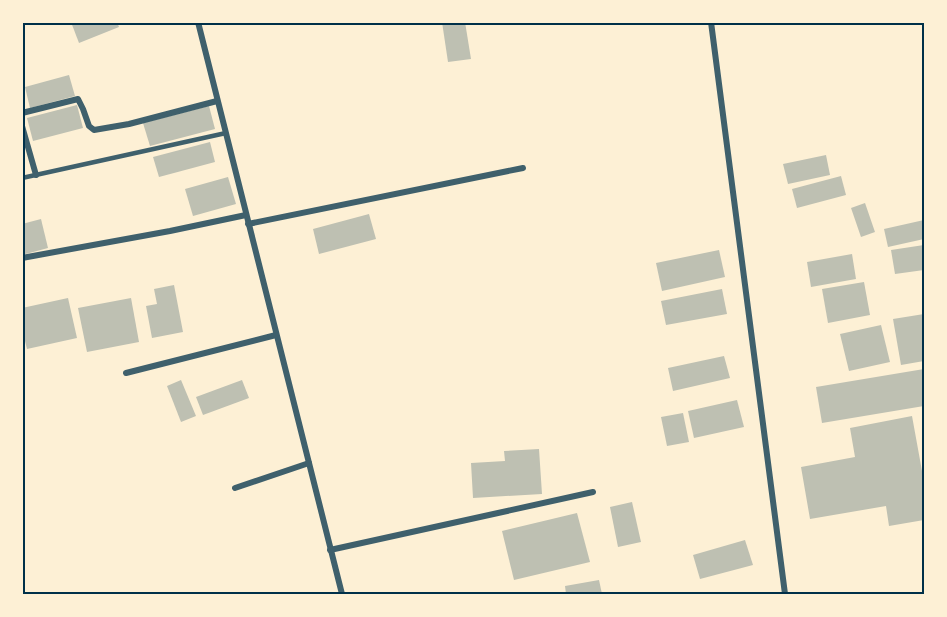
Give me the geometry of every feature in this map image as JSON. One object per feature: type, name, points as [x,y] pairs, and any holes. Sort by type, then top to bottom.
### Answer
[{"type":"street","points":[[198,22],[342,594]]},
{"type":"street","points":[[711,22],[785,594]]},
{"type":"street","points":[[22,113],[78,99],[89,126],[94,130],[129,124],[217,101]]},
{"type":"street","points":[[22,126],[36,176]]},
{"type":"street","points":[[248,224],[523,168]]},
{"type":"street","points":[[22,258],[246,215]]},
{"type":"street","points":[[126,373],[276,335]]},
{"type":"street","points":[[235,488],[309,463]]},
{"type":"street","points":[[330,550],[592,492]]},
{"type":"lane","points":[[22,178],[226,133]]},
{"type":"building","points":[[71,22],[117,22],[119,27],[79,43]]},
{"type":"building","points":[[442,22],[465,22],[471,59],[448,62]]},
{"type":"building","points":[[69,75],[75,96],[30,108],[25,87]]},
{"type":"building","points":[[77,105],[83,128],[33,141],[27,118]]},
{"type":"building","points":[[209,106],[215,129],[150,146],[143,123]]},
{"type":"building","points":[[210,142],[215,162],[159,177],[153,157]]},
{"type":"building","points":[[826,155],[830,175],[788,184],[783,164]]},
{"type":"building","points":[[841,176],[846,195],[797,208],[792,189]]},
{"type":"building","points":[[228,177],[236,204],[193,216],[185,189]]},
{"type":"building","points":[[865,203],[875,232],[861,237],[851,208]]},
{"type":"building","points":[[369,214],[376,239],[319,254],[313,229]]},
{"type":"building","points":[[41,219],[48,248],[22,255],[22,224]]},
{"type":"building","points":[[924,220],[924,239],[888,247],[884,229]]},
{"type":"building","points":[[924,245],[924,270],[895,274],[891,250]]},
{"type":"building","points":[[719,250],[725,277],[662,291],[656,263]]},
{"type":"building","points":[[852,254],[856,279],[811,287],[807,262]]},
{"type":"building","points":[[864,282],[870,315],[828,323],[822,289]]},
{"type":"building","points":[[174,285],[183,332],[152,338],[146,306],[157,304],[154,289]]},
{"type":"building","points":[[722,289],[727,314],[666,325],[661,301]]},
{"type":"building","points":[[68,298],[77,338],[27,349],[22,329],[22,308]]},
{"type":"building","points":[[131,298],[139,342],[87,352],[78,308]]},
{"type":"building","points":[[924,314],[924,361],[901,365],[893,319]]},
{"type":"building","points":[[881,325],[890,362],[849,371],[840,334]]},
{"type":"building","points":[[724,356],[730,378],[673,391],[668,368]]},
{"type":"building","points":[[924,369],[924,406],[822,423],[816,387]]},
{"type":"building","points":[[181,380],[196,416],[181,422],[167,386]]},
{"type":"building","points":[[242,380],[249,398],[203,415],[196,397]]},
{"type":"building","points":[[737,400],[744,427],[694,438],[688,411]]},
{"type":"building","points":[[683,413],[689,442],[667,446],[661,417]]},
{"type":"building","points":[[912,416],[924,482],[924,520],[889,526],[886,506],[810,519],[801,467],[855,457],[850,428]]},
{"type":"building","points":[[539,449],[542,494],[473,498],[471,463],[505,461],[504,451]]},
{"type":"building","points":[[632,502],[641,542],[618,547],[610,507]]},
{"type":"building","points":[[577,513],[590,562],[514,580],[502,531]]},
{"type":"building","points":[[745,540],[753,565],[700,579],[693,555]]},
{"type":"building","points":[[599,580],[602,594],[566,594],[565,586]]}]
